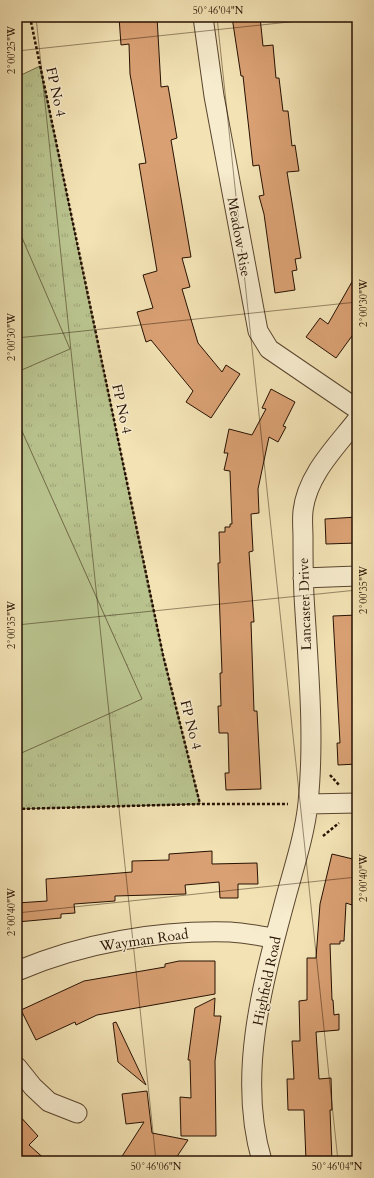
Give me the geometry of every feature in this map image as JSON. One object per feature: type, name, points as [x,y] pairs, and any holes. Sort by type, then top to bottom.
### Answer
[{"type":"street","name":"Meadow Rise","points":[[203,17],[216,103],[258,331],[270,349],[357,409]]},
{"type":"street","name":"Lancaster Drive","points":[[308,804],[310,755],[309,691],[303,578],[303,511],[310,484],[327,458],[357,420]]},
{"type":"street","points":[[303,578],[357,576]]},
{"type":"street","points":[[308,804],[357,802]]},
{"type":"street","name":"Highfield Road","points":[[262,1161],[256,1139],[252,1114],[252,1066],[257,1023],[275,938],[297,857],[308,804]]},
{"type":"street","name":"Wayman Road","points":[[17,971],[41,961],[80,950],[174,933],[230,932],[275,938]]},
{"type":"street","points":[[17,1067],[32,1087],[49,1102],[77,1113]]},
{"type":"path","name":"FP No 4","points":[[30,17],[163,655],[200,804]]},
{"type":"path","points":[[310,755],[341,787]]},
{"type":"path","points":[[17,809],[200,804],[308,804]]},
{"type":"path","points":[[297,857],[341,821]]},
{"type":"green space","points":[[40,66],[163,655],[200,804],[17,809],[17,77]]},
{"type":"green space","points":[[17,226],[70,349],[17,372]]},
{"type":"green space","points":[[17,420],[142,699],[17,755]]},
{"type":"building","points":[[119,17],[157,17],[161,87],[168,86],[177,138],[171,140],[191,257],[182,258],[190,287],[182,289],[198,343],[222,372],[226,365],[240,374],[211,418],[186,402],[193,391],[151,340],[146,342],[137,312],[153,308],[143,275],[157,271],[139,164],[146,163],[130,74],[129,44],[121,45]]},
{"type":"building","points":[[232,17],[260,17],[263,46],[273,45],[276,78],[279,78],[283,111],[288,111],[292,146],[295,145],[299,171],[287,172],[301,258],[295,259],[297,270],[292,271],[295,290],[275,293],[264,214],[259,196],[264,195],[259,165],[253,166],[243,76],[241,76]]},
{"type":"building","points":[[357,273],[357,329],[336,358],[306,337],[320,318],[328,324]]},
{"type":"building","points":[[271,389],[295,402],[283,426],[286,427],[278,442],[269,437],[258,489],[259,513],[251,514],[253,551],[249,552],[254,622],[251,622],[254,711],[257,711],[261,789],[226,790],[225,773],[229,773],[228,733],[219,733],[218,706],[221,706],[220,673],[222,673],[218,563],[220,563],[219,532],[225,532],[225,527],[230,527],[230,524],[232,524],[230,471],[224,470],[228,453],[224,453],[229,429],[252,435],[266,409],[262,408]]},
{"type":"building","points":[[357,517],[357,543],[326,544],[325,519]]},
{"type":"building","points":[[357,615],[357,764],[338,765],[337,743],[340,743],[333,616]]},
{"type":"building","points":[[212,851],[212,864],[257,863],[258,884],[238,884],[238,898],[220,898],[219,882],[185,885],[186,894],[115,896],[115,901],[74,904],[75,913],[61,914],[61,918],[17,922],[17,903],[47,901],[46,879],[132,872],[132,861],[169,860],[169,854]]},
{"type":"building","points":[[332,854],[357,860],[357,884],[352,905],[346,903],[344,941],[340,941],[340,944],[330,944],[332,1000],[334,1015],[339,1014],[339,1030],[316,1032],[319,1079],[331,1078],[332,1110],[330,1110],[332,1161],[306,1161],[304,1110],[288,1110],[287,1079],[294,1079],[292,1041],[300,1041],[299,1001],[307,1000],[307,958],[316,958],[320,904]]},
{"type":"building","points":[[179,961],[215,961],[215,994],[97,1015],[76,1025],[75,1022],[36,1040],[21,1010],[84,981],[165,967],[165,964]]},
{"type":"building","points":[[215,998],[214,1016],[221,1016],[215,1061],[216,1136],[181,1136],[180,1097],[191,1098],[190,1060],[188,1060],[195,1008]]},
{"type":"building","points":[[116,1022],[146,1085],[118,1062],[113,1023]]},
{"type":"building","points":[[147,1091],[152,1133],[188,1140],[174,1161],[119,1161],[144,1122],[126,1124],[122,1094]]},
{"type":"building","points":[[17,1113],[38,1136],[29,1145],[47,1161],[17,1161]]}]
